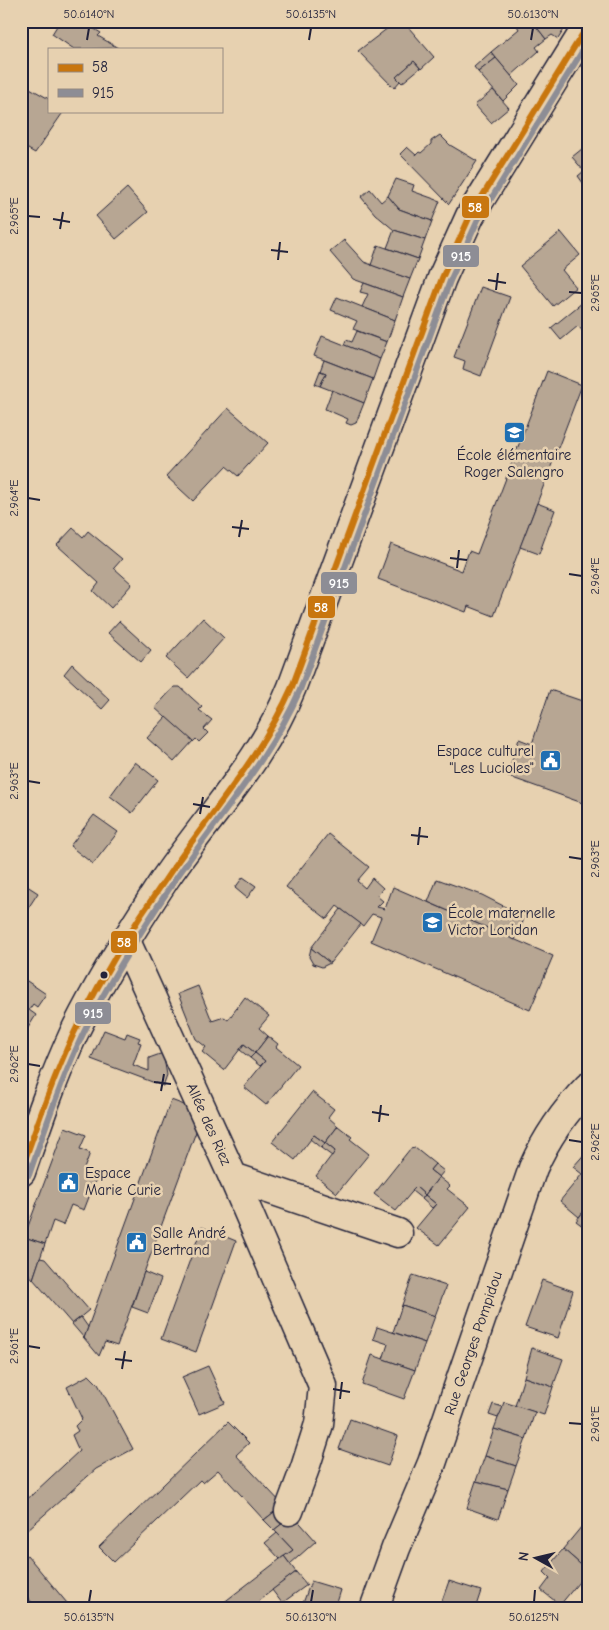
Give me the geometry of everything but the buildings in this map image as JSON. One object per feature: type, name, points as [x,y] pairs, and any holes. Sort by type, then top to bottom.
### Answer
[{"type":"street","points":[[21,1172],[66,1051],[95,993],[164,882],[258,751],[278,718],[292,686],[457,241],[470,216],[588,25]]},
{"type":"street","name":"Allée des Riez","points":[[126,941],[233,1177],[398,1233]]},
{"type":"street","name":"Rue Georges Pompidou","points":[[374,1609],[393,1555],[432,1463],[542,1148],[556,1123],[588,1087]]},
{"type":"street","points":[[233,1177],[323,1386],[319,1424],[306,1468],[289,1511]]},
{"type":"transit line","name":"58","points":[[21,1171],[66,1050],[105,974],[152,898],[249,763],[265,738],[292,687],[442,278],[470,216],[588,25]]},
{"type":"transit line","name":"915","points":[[29,1175],[67,1070],[102,997],[159,904],[257,767],[287,717],[300,690],[450,281],[478,220],[588,42]]},
{"type":"place","name":"École élémentaire Roger Salengro","points":[[514,432]]},
{"type":"place","name":"Espace culturel \"Les Lucioles\"","points":[[550,760]]},
{"type":"place","name":"École maternelle Victor Loridan","points":[[432,922]]},
{"type":"place","name":"Espace Marie Curie","points":[[69,1182]]},
{"type":"place","name":"Salle André Bertrand","points":[[137,1242]]}]
